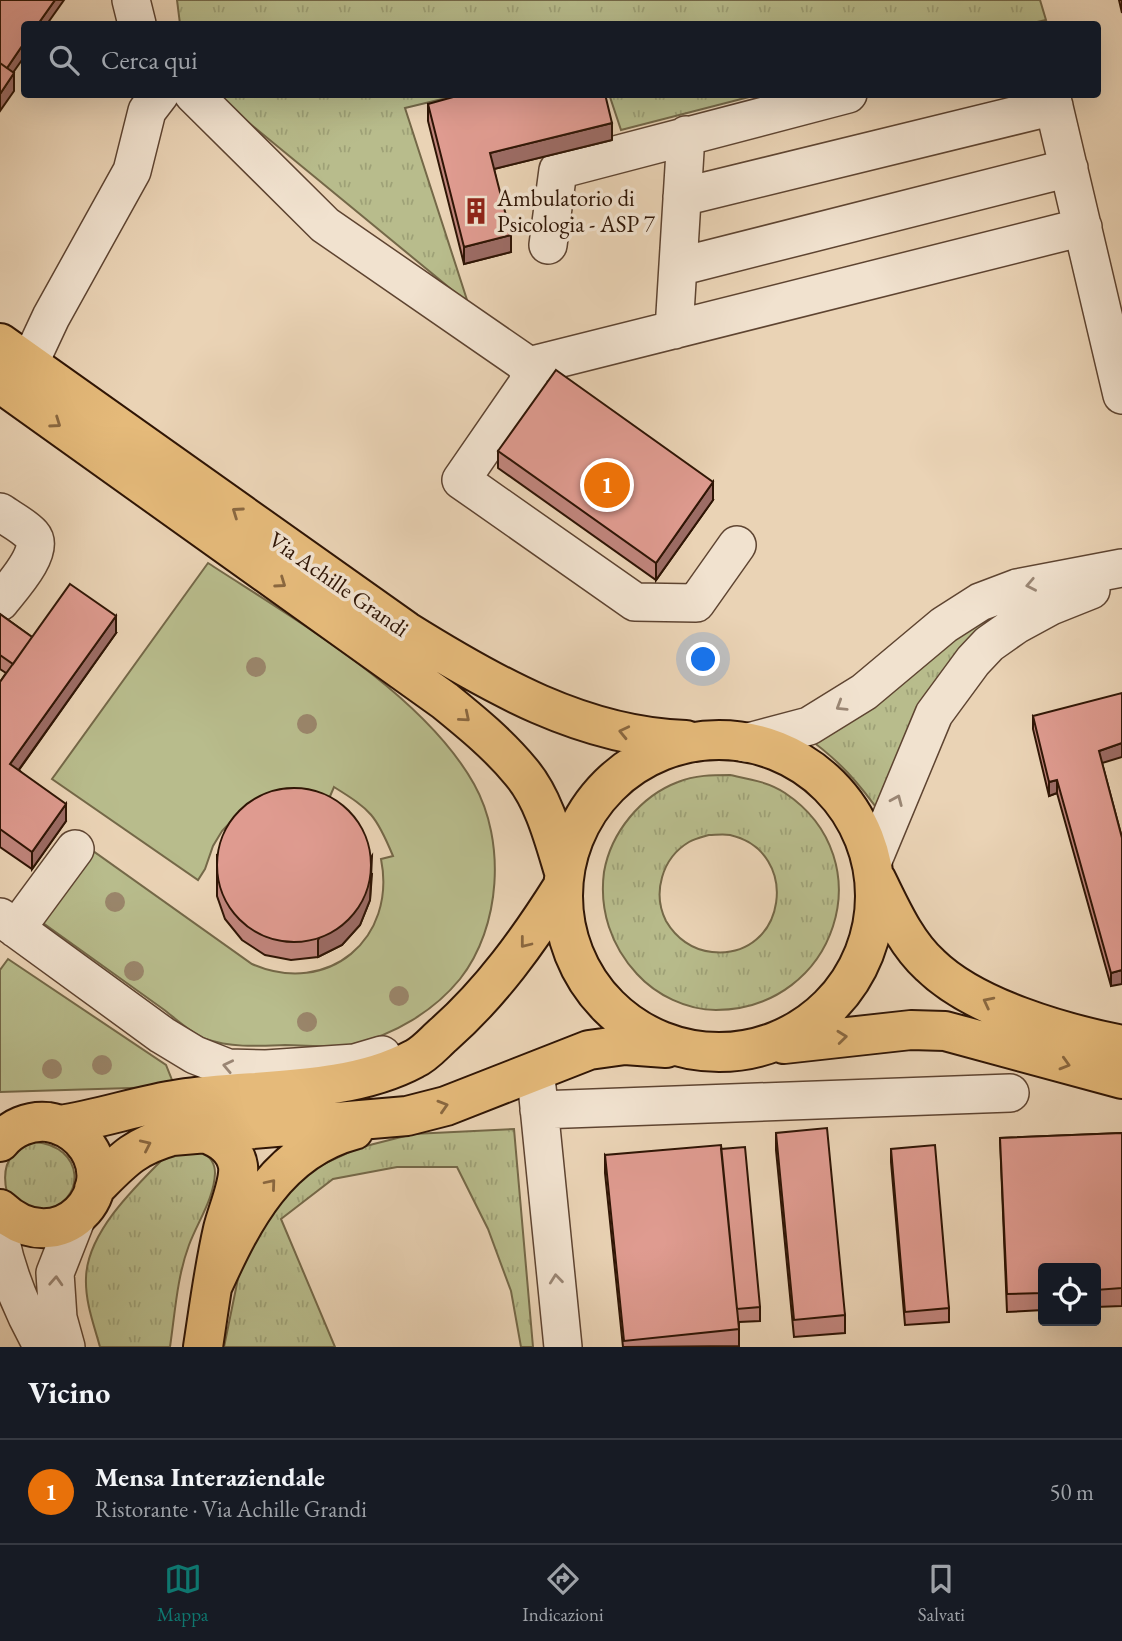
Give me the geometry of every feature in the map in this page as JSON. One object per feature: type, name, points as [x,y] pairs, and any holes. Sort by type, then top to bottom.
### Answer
[{"type":"main road","name":"Via Achille Grandi","points":[[10,363],[457,663],[528,699],[578,719],[628,734],[669,739],[731,741]]},
{"type":"main road","name":"Via Achille Grandi","points":[[10,363],[486,735],[523,773],[542,808],[563,879]]},
{"type":"main road","points":[[691,1049],[638,1030],[596,992],[580,968],[570,942],[564,915],[563,879],[572,842],[586,814],[605,789],[620,775],[655,753],[685,744],[731,741],[775,751],[802,765],[827,784],[847,807],[862,834],[873,869],[910,942],[930,966],[961,988],[1013,1014],[1093,1039],[1122,1045]]},
{"type":"main road","points":[[750,1049],[778,1041],[804,1027],[828,1009],[847,986],[861,961],[871,933],[875,904],[873,869]]},
{"type":"main road","points":[[60,1125],[183,1098],[348,1082],[379,1075],[417,1058],[458,1022],[528,938],[563,879]]},
{"type":"main road","points":[[212,1285],[236,1233],[258,1199],[285,1168],[308,1149],[341,1133],[446,1105],[589,1050],[625,1045],[721,1052],[911,1030],[945,1031],[1122,1079]]},
{"type":"main road","points":[[0,1209],[27,1228],[45,1230],[62,1226],[128,1155],[140,1147],[172,1136],[407,1116]]},
{"type":"main road","points":[[6,1132],[33,1122],[47,1122],[60,1125],[74,1133],[89,1151],[96,1173],[86,1203]]},
{"type":"main road","points":[[203,1347],[212,1285],[238,1166],[227,1144],[205,1133]]},
{"type":"street","points":[[131,0],[136,21]]},
{"type":"street","points":[[10,363],[51,317],[132,171],[147,111],[157,98]]},
{"type":"street","points":[[197,98],[325,225],[529,366],[1083,227]]},
{"type":"street","points":[[548,245],[558,170],[832,98]]},
{"type":"street","points":[[682,197],[1052,100],[1122,395]]},
{"type":"street","points":[[674,330],[686,135]]},
{"type":"street","points":[[678,267],[1069,168]]},
{"type":"street","points":[[529,366],[528,383],[461,480],[635,602],[696,604],[737,545]]},
{"type":"street","points":[[0,512],[32,535],[36,545],[35,555],[0,602]]},
{"type":"street","points":[[731,741],[809,726],[864,692],[944,625],[980,602],[1017,588],[1122,568]]},
{"type":"street","points":[[873,869],[933,714],[973,662],[989,645],[1016,625],[1051,606],[1122,577]]},
{"type":"street","points":[[75,849],[8,923],[162,1035],[195,1055],[228,1068],[266,1069],[355,1063],[393,1052],[429,1032],[458,1022]]},
{"type":"street","points":[[162,1035],[180,1055],[188,1069],[191,1082],[183,1098]]},
{"type":"street","points":[[537,1069],[563,1347]]},
{"type":"street","points":[[539,1110],[1010,1093]]},
{"type":"street","points":[[65,1347],[58,1318],[55,1273],[86,1203]]},
{"type":"street","points":[[0,1238],[28,1321],[43,1347]]},
{"type":"green space","points":[[177,0],[1040,0],[1046,20],[1042,21],[180,21]]},
{"type":"green space","points":[[219,98],[447,98],[405,108],[468,303]]},
{"type":"green space","points":[[610,98],[745,98],[621,130]]},
{"type":"green space","points":[[208,563],[317,634],[390,689],[423,719],[451,751],[474,784],[484,807],[491,831],[494,883],[491,909],[474,958],[450,991],[426,1011],[384,1035],[329,1047],[246,1046],[206,1039],[43,923],[93,851],[252,964],[280,972],[306,973],[330,966],[351,954],[367,936],[378,914],[383,888],[381,859],[393,856],[377,822],[364,808],[334,787],[328,801],[238,814],[222,831],[198,880],[52,779]]},
{"type":"green space","points":[[1032,600],[883,817],[848,773],[805,736],[970,619]]},
{"type":"green space","points":[[730,775],[759,781],[779,789],[816,822],[833,855],[839,891],[833,926],[817,959],[791,985],[758,1003],[716,1010],[673,1000],[637,974],[620,952],[609,927],[603,886],[604,872],[613,843],[640,806],[664,788],[678,782],[697,777]],"holes":[[[711,835],[730,835],[753,845],[768,861],[776,881],[776,903],[770,923],[757,939],[737,950],[712,952],[691,946],[675,933],[662,910],[662,877],[672,857],[689,842]]]},
{"type":"green space","points":[[8,959],[166,1065],[172,1080],[163,1087],[0,1092],[0,970]]},
{"type":"green space","points":[[514,1129],[533,1347],[521,1347],[511,1291],[488,1229],[457,1167],[397,1167],[333,1179],[281,1219],[335,1347],[224,1347],[243,1254],[286,1190],[315,1168],[358,1148],[413,1134]]},
{"type":"green space","points":[[35,1142],[51,1146],[63,1153],[71,1163],[74,1174],[73,1186],[67,1197],[57,1207],[41,1213],[7,1193],[5,1184],[6,1167],[13,1154]]},
{"type":"green space","points":[[173,1149],[202,1150],[213,1163],[215,1173],[209,1201],[189,1245],[182,1270],[170,1347],[100,1347],[87,1296],[89,1260],[96,1242],[118,1208]]},
{"type":"building","points":[[0,0],[55,0],[40,21],[21,21],[21,47],[7,68],[0,63]]},
{"type":"building","points":[[0,63],[14,73],[0,94]]},
{"type":"building","name":"Ambulatorio di Psicologia - ASP 7","points":[[450,98],[606,98],[612,123],[490,153],[511,235],[464,247],[428,104]]},
{"type":"building","points":[[556,370],[713,482],[656,563],[498,451]]},
{"type":"building","points":[[70,584],[116,616],[10,764],[66,804],[32,852],[0,829],[0,682]]},
{"type":"building","points":[[0,614],[32,637],[13,664],[0,655]]},
{"type":"building","points":[[1122,693],[1122,743],[1099,751],[1122,838],[1122,970],[1111,973],[1057,780],[1049,782],[1033,716]]},
{"type":"building","points":[[294,788],[324,793],[349,810],[366,835],[371,865],[366,895],[349,920],[324,937],[294,942],[264,937],[239,920],[222,895],[217,865],[222,835],[239,810],[264,793]]},
{"type":"building","points":[[827,1128],[845,1315],[794,1320],[776,1133]]},
{"type":"building","points":[[1122,1133],[1122,1288],[1101,1290],[1101,1263],[1038,1263],[1038,1293],[1007,1294],[1000,1138]]},
{"type":"building","points":[[721,1145],[739,1329],[624,1341],[605,1155]]},
{"type":"building","points":[[935,1145],[949,1308],[905,1312],[891,1149]]},
{"type":"building","points":[[745,1147],[760,1307],[737,1309],[721,1149]]},
{"type":"place","name":"Ambulatorio di Psicologia - ASP 7","points":[[476,211]]},
{"type":"place","name":"Mensa Interaziendale","points":[[607,485]]}]
